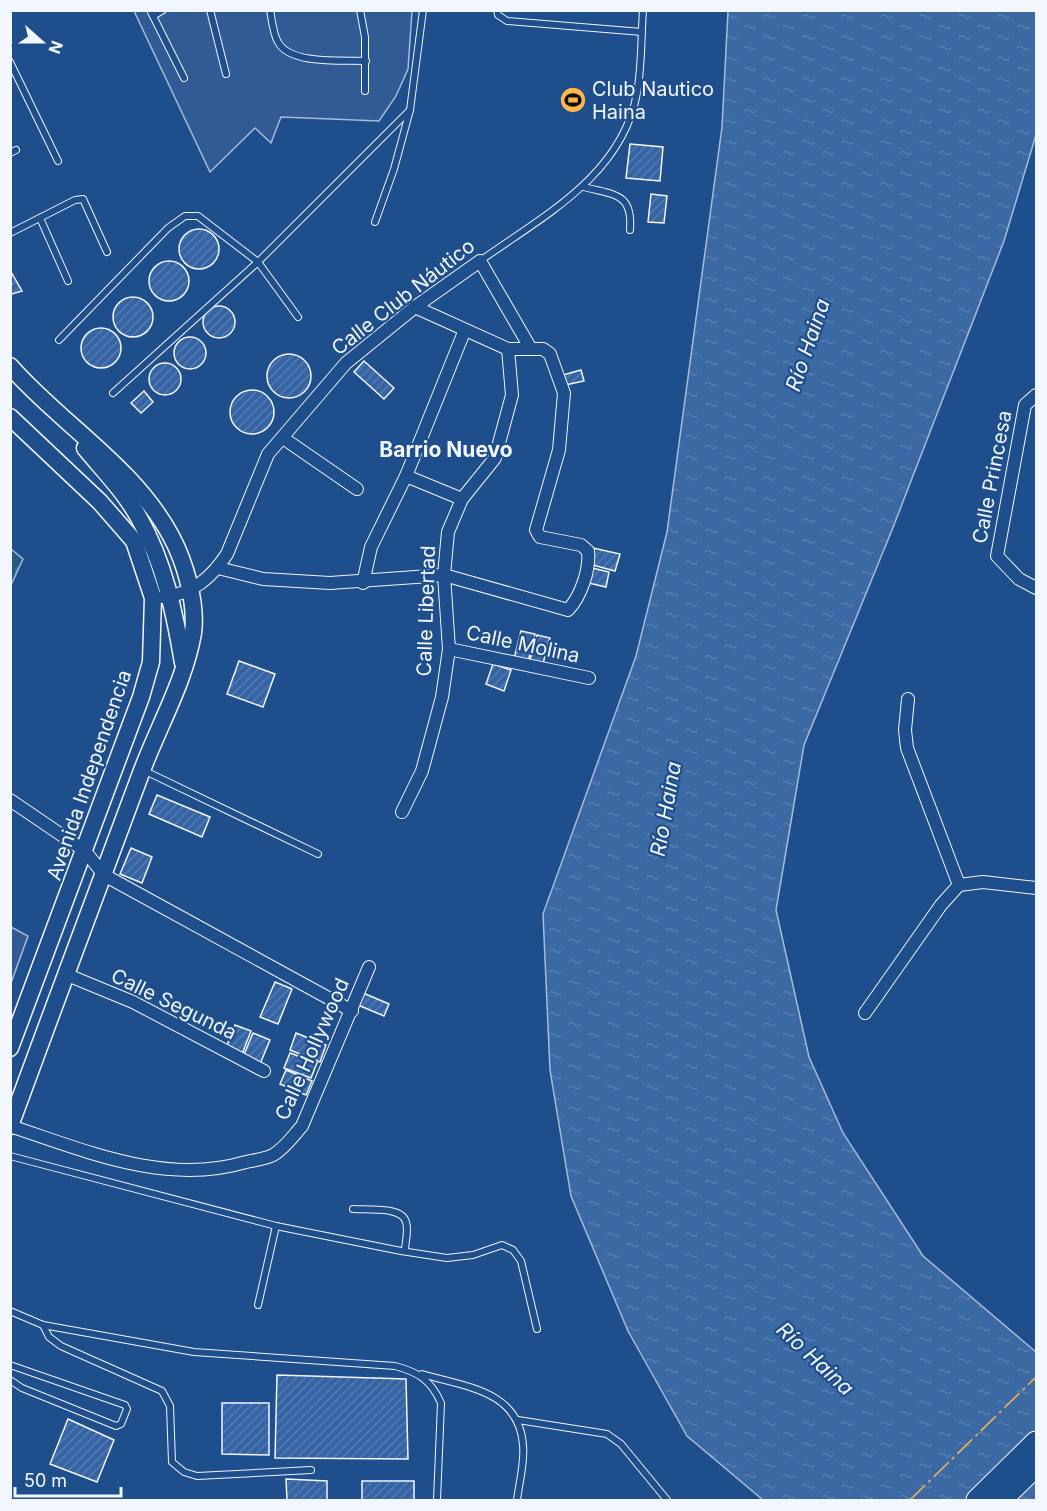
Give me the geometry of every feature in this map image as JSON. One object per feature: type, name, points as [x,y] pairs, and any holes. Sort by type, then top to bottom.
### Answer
[{"type":"highway","points":[[977,1500],[1036,1442]]},
{"type":"highway","points":[[1001,1500],[1036,1466]]},
{"type":"street","name":"Calle Club Náutico","points":[[190,591],[218,568],[227,554],[262,466],[282,438],[346,363],[415,307],[480,261]]},
{"type":"street","points":[[480,261],[531,349]]},
{"type":"street","points":[[218,568],[263,579],[363,583],[444,575],[568,610],[578,599],[589,559],[588,551],[581,545],[540,537],[536,530],[558,450],[564,393],[547,351],[508,349],[464,332],[415,307]]},
{"type":"street","points":[[363,583],[371,547],[406,476],[464,332]]},
{"type":"street","name":"Calle Libertad","points":[[402,812],[422,771],[442,697],[449,649],[444,575],[448,531],[462,499],[495,458],[512,395],[508,349]]},
{"type":"street","name":"Avenida Independencia","points":[[10,366],[64,419],[139,517],[158,558],[161,597],[151,662],[141,697],[10,1048]]},
{"type":"street","name":"Calle Princesa","points":[[1036,395],[1030,398],[1025,405],[997,556],[1019,579],[1036,588]]},
{"type":"street","name":"Avenida Independencia","points":[[10,417],[121,523],[134,542],[161,597],[183,664]]},
{"type":"street","name":"Avenida Independencia","points":[[10,1126],[142,769],[167,709],[193,633],[190,591],[172,537],[148,502],[85,434],[64,419]]},
{"type":"street","points":[[282,438],[357,489]]},
{"type":"street","points":[[406,476],[462,499]]},
{"type":"street","points":[[161,597],[190,591]]},
{"type":"street","name":"Calle Molina","points":[[449,649],[589,678]]},
{"type":"street","points":[[141,697],[167,709]]},
{"type":"street","points":[[908,699],[905,730],[907,748],[959,885]]},
{"type":"street","points":[[10,800],[85,851],[104,875],[352,1011]]},
{"type":"street","points":[[865,1013],[941,905],[959,885],[983,882],[1036,888]]},
{"type":"street","name":"Calle Hollywood","points":[[10,1126],[122,1162],[185,1172],[234,1166],[272,1155],[302,1126],[369,967]]},
{"type":"street","name":"Calle Segunda","points":[[66,974],[133,1002],[264,1071]]},
{"type":"lane","points":[[163,10],[151,13],[184,78]]},
{"type":"lane","points":[[210,10],[226,74]]},
{"type":"lane","points":[[270,10],[278,43],[287,52],[301,58],[366,61]]},
{"type":"lane","points":[[360,10],[365,37],[365,91]]},
{"type":"lane","points":[[375,222],[394,170],[410,110],[423,10]]},
{"type":"lane","points":[[496,10],[498,15],[507,21],[642,32]]},
{"type":"lane","name":"Calle Club Náutico","points":[[480,261],[584,187],[610,158],[626,128],[638,93],[643,10]]},
{"type":"lane","points":[[10,62],[58,161]]},
{"type":"lane","points":[[113,393],[258,262],[410,110]]},
{"type":"lane","points":[[584,187],[617,196],[627,202],[631,214],[630,230]]},
{"type":"lane","points":[[10,233],[75,200],[83,199],[107,252]]},
{"type":"lane","points":[[59,340],[168,228],[185,216],[198,216],[258,262],[298,317]]},
{"type":"lane","points":[[40,218],[68,280]]},
{"type":"lane","points":[[142,769],[318,854]]},
{"type":"lane","points":[[10,1156],[276,1226],[405,1251],[447,1258],[472,1255],[502,1245],[513,1250],[521,1261],[537,1329]]},
{"type":"lane","points":[[353,1209],[394,1212],[404,1217],[407,1224],[405,1251]]},
{"type":"lane","points":[[258,1305],[276,1226]]},
{"type":"lane","points":[[10,1311],[43,1325],[194,1352],[395,1366],[492,1395],[508,1405],[518,1420],[524,1445],[517,1500]]},
{"type":"lane","points":[[43,1325],[49,1337],[61,1346],[162,1391],[170,1406],[172,1462],[184,1472],[196,1476],[312,1470]]},
{"type":"lane","points":[[10,1365],[125,1405],[127,1409],[122,1424],[116,1426],[22,1388],[10,1380]]},
{"type":"lane","points":[[413,1371],[435,1389],[441,1403],[437,1500]]},
{"type":"lane","points":[[518,1420],[607,1434],[621,1444],[667,1500]]},
{"type":"green space","points":[[11,549],[23,559],[11,585]]},
{"type":"shaded area","points":[[134,11],[412,11],[408,69],[396,96],[379,121],[281,117],[271,143],[255,128],[210,172]]},
{"type":"shaded area","points":[[11,927],[28,936],[11,983]]},
{"type":"water","name":"Río Haina","points":[[728,11],[1036,11],[1036,135],[1004,241],[892,530],[804,745],[776,910],[809,1057],[843,1133],[923,1256],[1036,1352],[1036,1500],[763,1500],[687,1436],[628,1331],[571,1196],[550,1070],[543,914],[636,656],[667,532],[722,127]]},
{"type":"building","points":[[630,144],[663,147],[660,181],[626,178]]},
{"type":"building","points":[[651,194],[667,196],[664,223],[648,222]]},
{"type":"building","points":[[199,229],[213,235],[219,249],[213,263],[199,269],[185,263],[179,249],[185,235]]},
{"type":"building","points":[[169,261],[183,267],[189,281],[183,295],[169,301],[155,295],[149,281],[155,267]]},
{"type":"building","points":[[10,270],[22,291],[12,294],[10,292]]},
{"type":"building","points":[[133,297],[147,303],[153,317],[147,331],[133,337],[119,331],[113,317],[119,303]]},
{"type":"building","points":[[219,306],[230,311],[235,322],[230,333],[219,338],[208,333],[203,322],[208,311]]},
{"type":"building","points":[[101,328],[115,334],[121,348],[115,362],[101,368],[87,362],[81,348],[87,334]]},
{"type":"building","points":[[190,337],[201,342],[206,353],[201,364],[190,369],[179,364],[174,353],[179,342]]},
{"type":"building","points":[[289,354],[304,361],[311,376],[304,391],[289,398],[274,391],[267,376],[274,361]]},
{"type":"building","points":[[364,361],[394,388],[384,399],[354,372]]},
{"type":"building","points":[[165,363],[176,368],[181,379],[176,390],[165,395],[154,390],[149,379],[154,368]]},
{"type":"building","points":[[581,370],[584,381],[565,385],[563,375]]},
{"type":"building","points":[[252,390],[267,397],[274,412],[267,427],[252,434],[237,427],[230,412],[237,397]]},
{"type":"building","points":[[144,391],[153,402],[141,413],[131,403]]},
{"type":"building","points":[[593,548],[620,554],[615,571],[589,564]]},
{"type":"building","points":[[588,567],[609,572],[606,587],[584,582]]},
{"type":"building","points":[[521,631],[535,634],[528,662],[514,659]]},
{"type":"building","points":[[537,635],[550,638],[542,667],[529,663]]},
{"type":"building","points":[[239,661],[275,674],[263,707],[227,694]]},
{"type":"building","points":[[493,664],[511,670],[504,691],[486,684]]},
{"type":"building","points":[[157,795],[210,817],[202,837],[149,814]]},
{"type":"building","points":[[131,848],[152,857],[142,883],[120,874]]},
{"type":"building","points":[[275,982],[292,989],[278,1024],[260,1017]]},
{"type":"building","points":[[363,993],[389,1004],[384,1016],[358,1005]]},
{"type":"building","points":[[235,1025],[251,1031],[242,1054],[226,1048]]},
{"type":"building","points":[[253,1033],[270,1040],[260,1064],[243,1057]]},
{"type":"building","points":[[296,1033],[326,1045],[320,1062],[290,1050]]},
{"type":"building","points":[[290,1053],[317,1063],[311,1078],[284,1068]]},
{"type":"building","points":[[286,1070],[312,1081],[306,1095],[280,1084]]},
{"type":"building","points":[[277,1375],[406,1379],[408,1459],[275,1458]]},
{"type":"building","points":[[222,1403],[269,1403],[269,1455],[222,1454]]},
{"type":"building","points":[[68,1419],[114,1440],[97,1482],[50,1464]]},
{"type":"building","points":[[286,1479],[327,1481],[327,1500],[287,1500]]},
{"type":"building","points":[[362,1481],[414,1481],[414,1500],[362,1500]]},
{"type":"power","points":[[910,1500],[1036,1377]]},
{"type":"place","name":"Club Nautico Haina","points":[[573,100]]},
{"type":"district","name":"Barrio Nuevo","points":[[446,450]]}]
